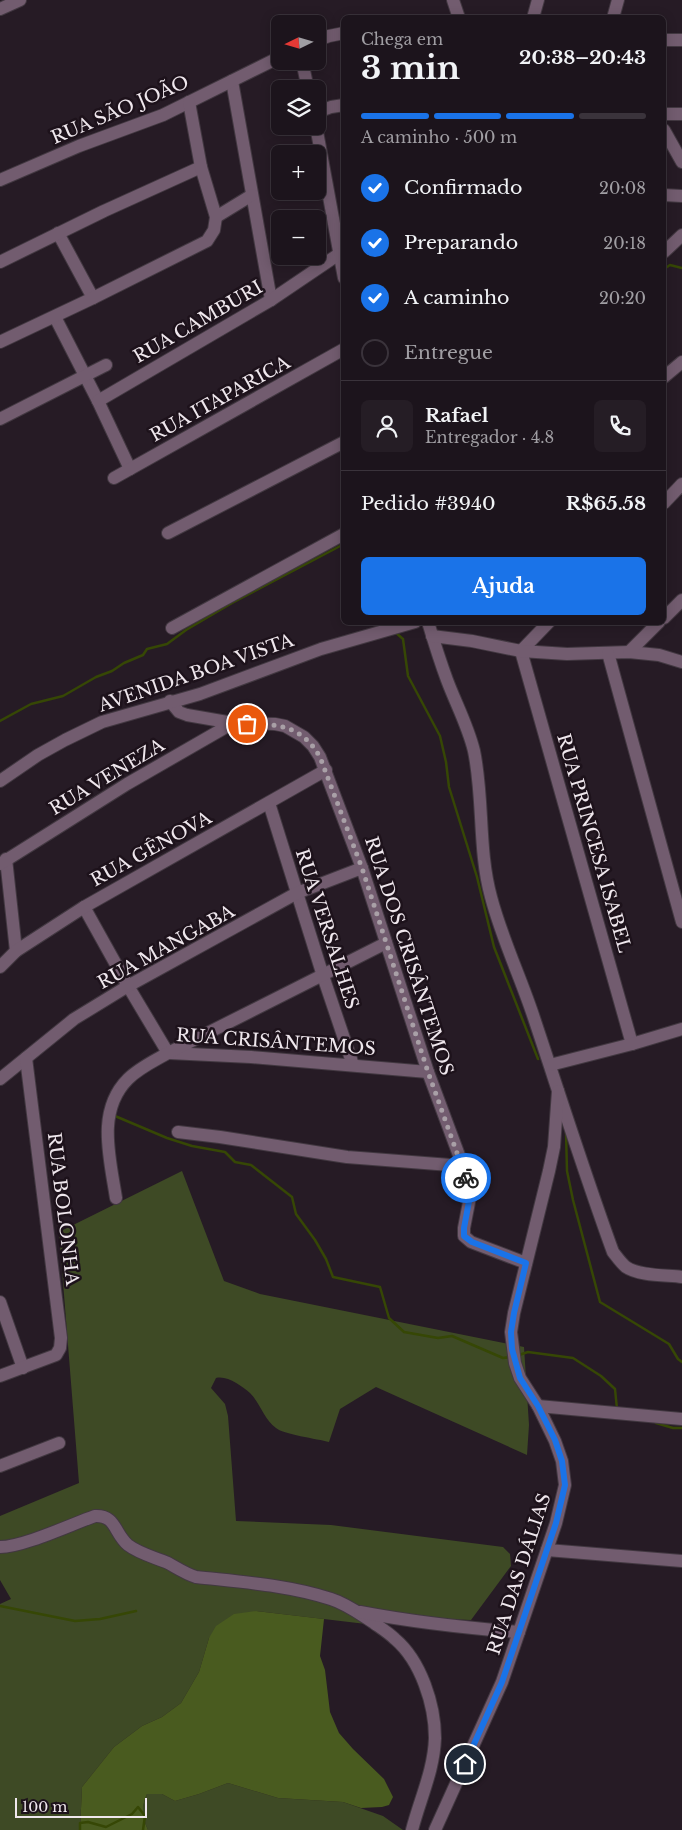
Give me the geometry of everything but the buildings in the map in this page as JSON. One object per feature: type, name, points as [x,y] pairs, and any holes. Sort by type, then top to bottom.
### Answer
[{"type":"street","points":[[0,9],[20,0]]},
{"type":"street","points":[[534,15],[538,0]]},
{"type":"street","points":[[613,15],[618,0]]},
{"type":"street","points":[[326,37],[341,34]]},
{"type":"street","points":[[666,40],[682,40]]},
{"type":"street","name":"RUA SÃO JOÃO","points":[[0,180],[79,146],[163,115],[271,62]]},
{"type":"street","points":[[232,81],[271,300]]},
{"type":"street","points":[[0,342],[202,244],[210,237],[216,223],[216,217],[201,167],[190,102]]},
{"type":"street","points":[[326,109],[341,105]]},
{"type":"street","points":[[666,114],[682,114]]},
{"type":"street","points":[[666,134],[682,162]]},
{"type":"street","points":[[318,135],[340,231],[339,254],[341,264]]},
{"type":"street","points":[[0,262],[201,167]]},
{"type":"street","points":[[216,217],[252,195]]},
{"type":"street","points":[[666,196],[682,196]]},
{"type":"street","points":[[58,234],[93,298]]},
{"type":"street","points":[[666,250],[682,235]]},
{"type":"street","name":"RUA CAMBURI","points":[[98,401],[271,300],[339,254]]},
{"type":"street","points":[[55,316],[130,470]]},
{"type":"street","name":"RUA ITAPARICA","points":[[114,478],[341,352]]},
{"type":"street","points":[[666,375],[682,362]]},
{"type":"street","points":[[0,419],[106,365]]},
{"type":"street","points":[[168,533],[341,444]]},
{"type":"street","points":[[666,501],[682,484]]},
{"type":"street","points":[[172,628],[341,536]]},
{"type":"street","points":[[666,616],[682,600]]},
{"type":"street","name":"AVENIDA BOA VISTA","points":[[0,781],[45,751],[102,722],[170,701],[200,694],[321,649],[405,625]]},
{"type":"street","points":[[429,625],[447,680],[462,713],[474,750],[480,790],[483,845],[490,895],[503,938],[533,1016],[584,1172],[613,1252],[628,1269],[682,1277]]},
{"type":"street","points":[[521,651],[546,625]]},
{"type":"street","points":[[629,652],[656,625]]},
{"type":"street","points":[[432,636],[472,641],[521,651],[567,654],[629,652],[659,656],[682,662]]},
{"type":"street","name":"RUA PRINCESA ISABEL","points":[[521,651],[632,1044]]},
{"type":"street","points":[[608,653],[682,922]]},
{"type":"street","name":"RUA DOS CRISÂNTEMOS","points":[[170,701],[179,712],[233,723],[285,726],[314,746],[326,770],[362,868],[428,1072],[463,1166],[470,1196],[464,1236],[472,1242],[526,1263]]},
{"type":"street","name":"RUA VENEZA","points":[[3,861],[127,784],[233,723]]},
{"type":"street","name":"RUA GÊNOVA","points":[[0,967],[16,951],[84,907],[326,770]]},
{"type":"street","name":"RUA VERSALHES","points":[[269,803],[353,1065]]},
{"type":"street","points":[[3,861],[16,951]]},
{"type":"street","name":"RUA MANGABA","points":[[0,1079],[74,1019],[128,986],[297,893],[362,868]]},
{"type":"street","name":"RUA CRISÂNTEMOS","points":[[84,907],[168,1053],[353,1065],[428,1072]]},
{"type":"street","points":[[116,1198],[107,1129],[112,1106],[120,1088],[129,1078],[141,1068],[168,1053],[386,943]]},
{"type":"street","points":[[551,1068],[682,1029]]},
{"type":"street","name":"RUA BOLONHA","points":[[23,1368],[56,1355],[60,1348],[61,1338],[26,1058]]},
{"type":"street","name":"RUA DAS DÁLIAS","points":[[436,1830],[502,1682],[562,1500],[565,1472],[555,1440],[538,1406],[520,1378],[512,1349],[511,1332],[551,1163],[558,1091]]},
{"type":"street","points":[[178,1132],[347,1156],[463,1166]]},
{"type":"street","points":[[0,1302],[23,1368],[0,1376]]},
{"type":"street","points":[[538,1406],[682,1419]]},
{"type":"street","points":[[0,1466],[58,1443]]},
{"type":"street","points":[[0,1547],[8,1547],[95,1516],[105,1515],[110,1519],[119,1535],[136,1551],[167,1563],[185,1573],[196,1577],[304,1592],[332,1600],[357,1611],[396,1639],[405,1649],[416,1666],[428,1693],[434,1721],[434,1752],[413,1826],[436,1830]]},
{"type":"street","points":[[546,1550],[682,1561]]},
{"type":"street","points":[[357,1611],[475,1629],[519,1632]]},
{"type":"green space","points":[[182,1171],[224,1281],[260,1294],[524,1347],[529,1425],[527,1455],[376,1387],[340,1409],[329,1442],[293,1434],[276,1428],[265,1416],[250,1393],[243,1387],[225,1378],[216,1378],[211,1388],[225,1404],[228,1416],[236,1521],[331,1525],[503,1547],[510,1554],[511,1566],[471,1620],[367,1616],[366,1624],[256,1611],[209,1638],[199,1672],[181,1703],[162,1717],[142,1726],[114,1747],[82,1787],[80,1830],[0,1830],[0,1604],[11,1599],[0,1580],[0,1516],[79,1483],[59,1232]]},
{"type":"green space","points":[[256,1611],[324,1619],[320,1656],[325,1670],[330,1712],[339,1733],[384,1779],[393,1797],[389,1805],[361,1808],[343,1802],[278,1798],[228,1783],[175,1801],[162,1794],[147,1794],[143,1812],[148,1830],[80,1830],[82,1787],[114,1747],[142,1726],[162,1717],[181,1703],[199,1672],[209,1638],[216,1626],[234,1614]]},
{"type":"green space","points":[[228,1783],[278,1798],[343,1802],[383,1816],[403,1830],[148,1830],[143,1812],[147,1794],[162,1794],[175,1801]]},
{"type":"waterway","points":[[666,268],[670,265],[682,268]]},
{"type":"waterway","points":[[0,721],[31,704],[63,696],[96,677],[143,655],[147,649],[167,644],[186,630],[232,603],[341,546]]},
{"type":"waterway","points":[[395,632],[403,639],[408,676],[440,736],[449,787],[477,877],[494,947],[538,1059]]},
{"type":"waterway","points":[[115,1116],[167,1138],[192,1146],[225,1152],[235,1162],[251,1165],[292,1197],[296,1214],[315,1240],[326,1259],[333,1277],[380,1287],[389,1318],[404,1332],[438,1338],[452,1336],[503,1358],[511,1357]]},
{"type":"waterway","points":[[566,1132],[567,1171],[600,1302],[669,1344],[682,1362]]},
{"type":"waterway","points":[[519,1355],[528,1352],[573,1358],[601,1376],[615,1389],[617,1409]]},
{"type":"waterway","points":[[656,1423],[673,1428],[682,1428]]},
{"type":"waterway","points":[[0,1606],[75,1621],[100,1619],[136,1611]]},
{"type":"waterway","points":[[80,1830],[80,1823],[88,1822],[106,1827],[132,1814],[138,1807],[145,1816],[143,1830]]},
{"type":"way so far","points":[[247,724],[285,726],[304,737],[314,746],[320,757],[362,868],[428,1072],[466,1178]]},
{"type":"route","points":[[465,1764],[502,1682],[556,1523],[565,1485],[565,1472],[555,1440],[546,1420],[520,1378],[512,1349],[511,1332],[514,1313],[526,1263],[472,1242],[464,1236],[470,1196],[466,1178]]}]
